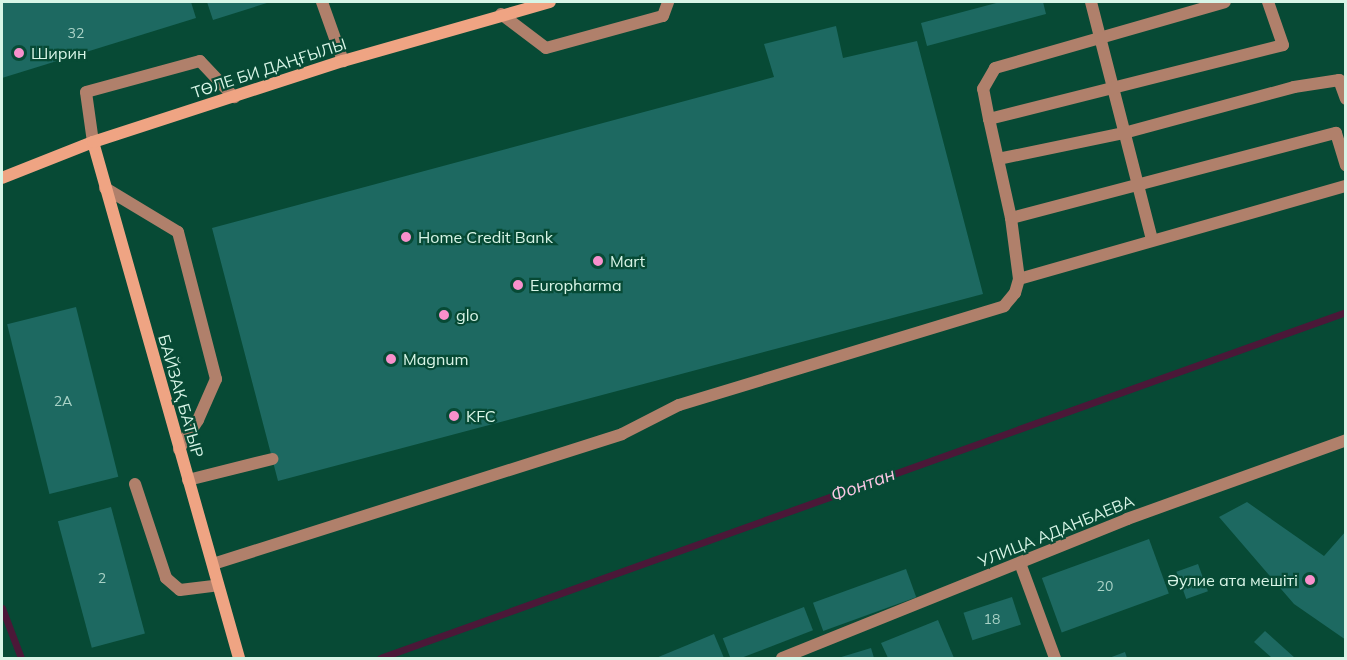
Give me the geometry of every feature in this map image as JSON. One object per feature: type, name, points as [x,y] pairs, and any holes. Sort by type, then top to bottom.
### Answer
[{"type":"street","points":[[322,2],[343,61]]},
{"type":"street","name":"ТӨЛЕ БИ ДАҢҒЫЛЫ","points":[[2,178],[93,142],[343,61],[550,2]]},
{"type":"street","points":[[501,15],[546,48],[663,16],[668,2]]},
{"type":"street","points":[[1091,2],[1152,240]]},
{"type":"street","points":[[213,564],[622,434],[679,405],[1004,306],[1015,293],[1019,279],[1011,218],[983,89],[995,68],[1100,35],[1225,2]]},
{"type":"street","points":[[989,119],[1283,45],[1268,2]]},
{"type":"street","points":[[93,142],[86,92],[200,61],[234,97]]},
{"type":"street","points":[[998,159],[1124,133],[1294,87],[1339,80],[1346,99]]},
{"type":"street","points":[[1011,218],[1336,133],[1346,166]]},
{"type":"street","name":"БАЙЗАҚ БАТЫР","points":[[93,142],[239,658]]},
{"type":"street","points":[[1019,279],[1346,186]]},
{"type":"street","points":[[105,188],[178,232],[216,379],[198,420],[178,449]]},
{"type":"street","name":"УЛИЦА АДАНБАЕВА","points":[[782,658],[1127,519],[1346,440]]},
{"type":"street","points":[[188,480],[272,459]]},
{"type":"street","points":[[135,484],[166,578],[180,590],[219,585]]},
{"type":"street","points":[[1020,563],[1054,658]]},
{"type":"building","points":[[2,2],[191,2],[196,18],[2,78]]},
{"type":"building","points":[[207,2],[270,2],[213,20]]},
{"type":"building","points":[[1000,2],[1043,2],[1046,14],[927,46],[921,23]]},
{"type":"building","name":"Mart","points":[[836,26],[843,58],[917,41],[983,294],[278,481],[212,228],[774,77],[764,44]]},
{"type":"building","points":[[76,307],[118,477],[49,494],[7,324]]},
{"type":"building","name":"Әулие ата мешіті","points":[[1247,502],[1324,556],[1346,531],[1346,640],[1294,604],[1219,517]]},
{"type":"building","points":[[111,507],[145,634],[92,648],[58,521]]},
{"type":"building","points":[[1149,539],[1169,594],[1062,632],[1042,578]]},
{"type":"building","points":[[1198,564],[1208,591],[1186,599],[1176,572]]},
{"type":"building","points":[[906,569],[916,597],[823,631],[813,603]]},
{"type":"building","points":[[1012,597],[1021,625],[972,640],[963,613]]},
{"type":"building","points":[[804,607],[813,630],[741,658],[730,658],[723,638]]},
{"type":"building","points":[[938,620],[954,658],[888,658],[881,643]]},
{"type":"building","points":[[1265,631],[1295,658],[1272,658],[1254,642]]},
{"type":"building","points":[[714,634],[724,658],[656,658]]},
{"type":"building","points":[[871,648],[874,658],[838,658]]},
{"type":"building","points":[[1125,652],[1127,658],[1109,658]]},
{"type":"waterway","name":"Фонтан","points":[[380,658],[1346,312]]},
{"type":"waterway","points":[[2,608],[21,658]]},
{"type":"place","name":"Ширин","points":[[19,53]]},
{"type":"place","name":"Home Credit Bank","points":[[406,237]]},
{"type":"place","name":"Mart","points":[[598,261]]},
{"type":"place","name":"Europharma","points":[[518,285]]},
{"type":"place","name":"glo","points":[[444,315]]},
{"type":"place","name":"Magnum","points":[[391,359]]},
{"type":"place","name":"KFC","points":[[454,416]]},
{"type":"place","name":"Әулие ата мешіті","points":[[1310,580]]}]
